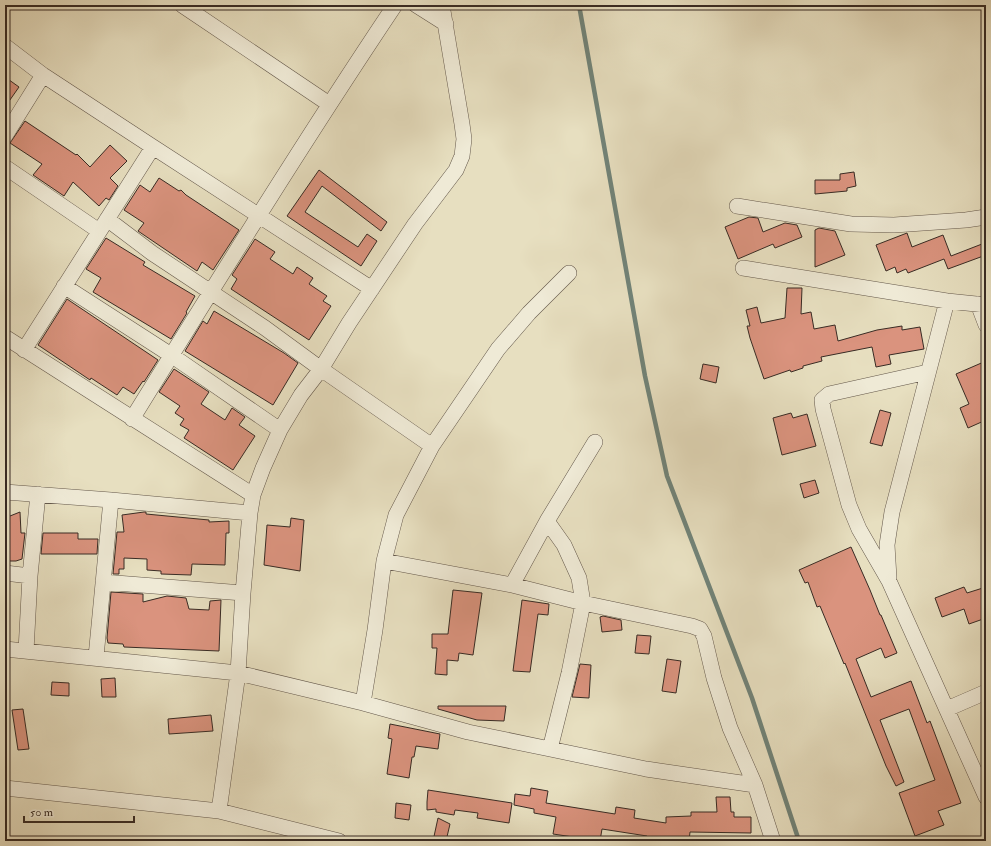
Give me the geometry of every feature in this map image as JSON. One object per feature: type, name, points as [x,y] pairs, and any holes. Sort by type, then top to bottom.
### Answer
[{"type":"street","points":[[182,5],[329,104]]},
{"type":"street","points":[[132,419],[210,292],[260,216],[329,104],[395,5]]},
{"type":"street","points":[[416,5],[446,24]]},
{"type":"street","points":[[220,811],[238,673],[242,593],[253,495],[280,430],[301,395],[321,369],[349,323],[415,224],[456,170],[462,156],[464,139],[442,5]]},
{"type":"street","points":[[5,46],[43,75],[372,289]]},
{"type":"street","points":[[5,136],[43,75]]},
{"type":"street","points":[[24,350],[152,147]]},
{"type":"street","points":[[5,166],[152,253],[265,328],[432,446]]},
{"type":"street","points":[[737,206],[851,224],[894,225],[966,220],[986,217]]},
{"type":"street","points":[[743,268],[947,301],[982,304],[986,325]]},
{"type":"street","points":[[363,703],[375,630],[384,560],[396,515],[432,446],[498,349],[529,313],[569,274]]},
{"type":"street","points":[[64,286],[171,355],[280,430]]},
{"type":"street","points":[[889,581],[887,546],[892,512],[947,301]]},
{"type":"street","points":[[5,337],[253,495]]},
{"type":"street","points":[[928,372],[829,394],[822,400],[823,409],[849,505],[859,529],[889,581],[986,797]]},
{"type":"street","points":[[512,585],[547,521],[595,442]]},
{"type":"street","points":[[5,492],[250,513]]},
{"type":"street","points":[[26,651],[30,576],[38,494]]},
{"type":"street","points":[[96,657],[110,500]]},
{"type":"street","points":[[547,521],[564,545],[579,578],[583,603],[569,673],[550,750]]},
{"type":"street","points":[[384,560],[512,585],[583,603],[700,629],[704,636],[714,678],[730,728],[756,785],[773,841]]},
{"type":"street","points":[[5,573],[30,576]]},
{"type":"street","points":[[103,582],[242,593]]},
{"type":"street","points":[[5,648],[238,673],[363,703],[468,732],[550,750],[646,769],[756,785]]},
{"type":"street","points":[[947,709],[986,692]]},
{"type":"street","points":[[5,788],[220,811],[339,841]]},
{"type":"building","points":[[5,77],[19,87],[5,107]]},
{"type":"building","points":[[25,121],[76,155],[77,154],[90,167],[110,145],[127,161],[110,178],[118,186],[109,200],[106,198],[99,206],[73,182],[64,196],[33,175],[42,164],[10,143]]},
{"type":"building","points":[[319,170],[387,222],[381,231],[322,186],[305,212],[358,247],[367,234],[377,241],[361,266],[287,216]]},
{"type":"building","points":[[854,172],[856,186],[847,188],[847,191],[815,194],[815,180],[840,180],[840,174]]},
{"type":"building","points":[[159,178],[179,191],[181,190],[186,195],[239,230],[213,270],[202,262],[197,271],[138,231],[144,223],[124,210],[140,185],[150,192]]},
{"type":"building","points":[[749,217],[758,218],[763,232],[785,223],[797,225],[802,237],[775,248],[773,244],[738,259],[725,227]]},
{"type":"building","points":[[819,228],[835,231],[845,255],[815,267],[815,230]]},
{"type":"building","points":[[907,233],[912,247],[943,235],[951,256],[982,244],[986,255],[948,269],[944,259],[908,273],[906,269],[897,273],[895,267],[886,271],[876,245]]},
{"type":"building","points":[[106,238],[145,262],[143,265],[195,296],[186,312],[187,313],[171,339],[93,292],[101,278],[86,269]]},
{"type":"building","points":[[255,239],[275,252],[270,259],[293,274],[297,267],[313,278],[309,284],[327,296],[323,301],[331,306],[309,340],[231,289],[237,279],[232,275]]},
{"type":"building","points":[[787,288],[802,288],[801,314],[811,312],[814,329],[835,325],[838,341],[877,330],[902,326],[902,330],[920,327],[924,349],[889,355],[891,364],[876,367],[872,347],[821,357],[822,361],[803,366],[803,368],[791,372],[790,370],[764,379],[750,338],[747,326],[750,326],[746,310],[757,307],[761,323],[785,318]]},
{"type":"building","points":[[67,299],[158,360],[144,382],[143,381],[134,394],[123,387],[117,395],[91,378],[90,380],[38,345]]},
{"type":"building","points":[[214,311],[298,363],[273,405],[185,351],[203,321],[207,324]]},
{"type":"building","points":[[986,361],[986,420],[968,428],[960,408],[969,404],[956,374]]},
{"type":"building","points":[[703,364],[719,367],[716,383],[700,379]]},
{"type":"building","points":[[174,369],[209,392],[201,404],[225,420],[232,408],[245,417],[239,425],[255,436],[233,470],[184,438],[189,430],[180,425],[184,419],[175,413],[180,406],[159,392]]},
{"type":"building","points":[[880,410],[891,413],[882,446],[870,443]]},
{"type":"building","points":[[791,413],[793,418],[807,414],[816,446],[782,455],[773,418]]},
{"type":"building","points":[[815,480],[819,493],[804,498],[800,484]]},
{"type":"building","points":[[20,512],[21,533],[25,533],[22,559],[16,561],[5,561],[5,518]]},
{"type":"building","points":[[146,512],[146,514],[209,520],[209,522],[229,521],[229,533],[226,533],[225,565],[192,564],[191,575],[161,574],[161,571],[147,570],[147,559],[124,558],[124,569],[119,569],[119,574],[113,574],[117,532],[124,532],[122,515]]},
{"type":"building","points":[[291,518],[304,520],[300,571],[264,565],[267,525],[290,527]]},
{"type":"building","points":[[43,533],[78,533],[78,539],[98,539],[97,554],[41,554]]},
{"type":"building","points":[[851,547],[897,653],[885,658],[881,648],[856,659],[871,697],[911,681],[927,723],[930,721],[961,803],[938,811],[944,825],[915,836],[899,793],[935,780],[909,709],[880,720],[904,782],[896,786],[886,766],[845,663],[844,664],[820,606],[817,607],[808,582],[805,583],[799,570]]},
{"type":"building","points":[[964,587],[967,593],[986,587],[986,618],[969,624],[964,609],[942,617],[935,598]]},
{"type":"building","points":[[453,590],[482,593],[473,655],[459,653],[458,661],[447,660],[447,675],[435,674],[437,648],[432,648],[432,634],[448,634]]},
{"type":"building","points":[[111,592],[143,594],[143,602],[167,596],[186,598],[189,609],[209,610],[210,601],[221,600],[219,651],[124,647],[123,644],[108,643],[107,638]]},
{"type":"building","points":[[522,600],[549,604],[548,615],[538,614],[530,672],[513,671]]},
{"type":"building","points":[[603,616],[621,620],[622,630],[602,632],[600,617]]},
{"type":"building","points":[[637,635],[651,636],[649,654],[635,653]]},
{"type":"building","points":[[667,659],[681,661],[676,693],[662,691]]},
{"type":"building","points":[[580,664],[591,665],[589,698],[572,697]]},
{"type":"building","points":[[115,678],[116,697],[102,697],[101,679]]},
{"type":"building","points":[[52,682],[69,683],[69,696],[51,695]]},
{"type":"building","points":[[438,706],[506,706],[504,721],[477,720],[438,709]]},
{"type":"building","points":[[23,709],[29,749],[18,750],[12,710]]},
{"type":"building","points":[[211,715],[213,731],[169,734],[168,719]]},
{"type":"building","points":[[390,724],[440,734],[438,749],[416,746],[414,757],[412,757],[409,778],[387,774],[392,739],[388,738]]},
{"type":"building","points":[[531,788],[548,791],[546,803],[615,814],[616,807],[635,810],[634,818],[666,823],[666,817],[691,816],[691,812],[717,812],[716,797],[730,797],[731,812],[734,812],[734,817],[751,817],[751,833],[690,832],[689,841],[647,841],[647,836],[602,829],[600,841],[553,834],[556,817],[534,813],[534,809],[514,805],[515,794],[530,796]]},
{"type":"building","points":[[428,790],[512,803],[509,823],[477,818],[478,813],[455,810],[454,815],[436,812],[436,809],[427,810]]},
{"type":"building","points":[[396,803],[411,805],[409,820],[395,818]]},
{"type":"building","points":[[438,818],[450,824],[446,841],[433,841]]},
{"type":"waterway","points":[[579,5],[645,376],[667,476],[752,698],[799,841]]}]
